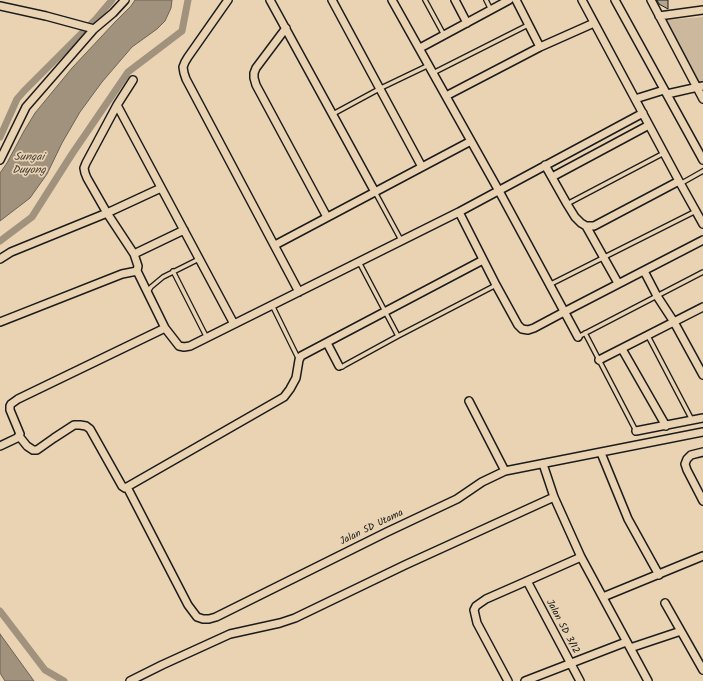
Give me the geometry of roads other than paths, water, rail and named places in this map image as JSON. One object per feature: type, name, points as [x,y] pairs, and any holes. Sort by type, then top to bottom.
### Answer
[{"type":"street","points":[[0,160],[26,107],[91,28],[113,13],[125,0]]},
{"type":"street","points":[[228,0],[188,56],[183,67],[184,73],[299,292]]},
{"type":"street","points":[[270,0],[375,192]]},
{"type":"street","points":[[332,0],[381,88],[422,167]]},
{"type":"street","points":[[392,0],[499,191],[578,337]]},
{"type":"street","points":[[454,0],[467,23]]},
{"type":"street","points":[[420,48],[509,0]]},
{"type":"street","points":[[516,0],[540,47]]},
{"type":"street","points":[[582,0],[703,224]]},
{"type":"street","points":[[615,0],[703,160]]},
{"type":"street","points":[[650,0],[700,86],[703,99]]},
{"type":"street","points":[[0,6],[91,28]]},
{"type":"street","points":[[659,16],[703,10]]},
{"type":"street","points":[[446,96],[540,47],[594,23]]},
{"type":"street","points":[[286,28],[256,68],[254,78],[256,85],[327,217]]},
{"type":"street","points":[[133,80],[117,105],[84,168],[87,178],[107,213],[134,254],[138,266],[137,271],[165,328],[179,346],[184,348],[207,338],[459,212],[643,113]]},
{"type":"street","points":[[635,99],[700,86]]},
{"type":"street","points":[[117,105],[234,324]]},
{"type":"street","points":[[552,177],[649,125]]},
{"type":"street","points":[[275,245],[471,141]]},
{"type":"street","points":[[545,165],[575,217],[586,226],[618,284]]},
{"type":"street","points":[[586,226],[594,226],[680,182]]},
{"type":"street","points":[[0,259],[11,252],[107,213],[161,188]]},
{"type":"street","points":[[459,212],[496,286],[518,325],[522,329],[528,330],[703,240]]},
{"type":"street","points":[[134,254],[184,230]]},
{"type":"street","points":[[127,487],[284,397],[290,390],[296,378],[301,356],[483,260]]},
{"type":"street","points":[[1,319],[122,274],[137,271]]},
{"type":"street","points":[[644,271],[703,374]]},
{"type":"street","points":[[599,360],[674,322],[702,310]]},
{"type":"street","points":[[0,446],[20,434],[10,410],[11,404],[18,399],[165,328]]},
{"type":"street","points":[[327,343],[338,366]]},
{"type":"street","points":[[622,349],[666,426]]},
{"type":"street","points":[[470,401],[505,471]]},
{"type":"street","points":[[636,431],[703,418]]},
{"type":"street","name":"Jalan SD Utama","points":[[18,436],[27,446],[33,450],[37,450],[74,426],[86,426],[90,429],[122,486],[125,488],[127,487],[188,605],[197,617],[209,619],[216,617],[456,499],[482,482],[505,471],[703,432]]},
{"type":"street","points":[[601,452],[628,519],[659,575]]},
{"type":"street","points":[[703,452],[691,456],[687,459],[685,464],[703,501]]},
{"type":"street","points":[[543,464],[554,497],[581,557],[648,681]]},
{"type":"street","points":[[130,681],[230,634],[280,623],[295,618],[405,565],[554,497]]},
{"type":"street","points":[[603,598],[703,556]]},
{"type":"street","points":[[508,681],[477,623],[474,610],[476,606],[486,599],[581,557]]},
{"type":"street","name":"Jalan SD 3/12","points":[[527,581],[580,681]]},
{"type":"street","points":[[665,604],[703,670]]},
{"type":"street","points":[[525,681],[570,663],[628,645],[681,631]]},
{"type":"lane","points":[[425,0],[444,35]]},
{"type":"lane","points":[[486,0],[491,10]]},
{"type":"lane","points":[[433,73],[528,24]]},
{"type":"lane","points":[[333,114],[381,88],[429,65]]},
{"type":"lane","points":[[567,204],[664,153]]},
{"type":"lane","points":[[680,182],[703,172]]},
{"type":"lane","points":[[375,192],[402,241]]},
{"type":"lane","points":[[549,285],[696,211]]},
{"type":"lane","points":[[147,293],[158,281],[173,271],[199,259]]},
{"type":"lane","points":[[359,262],[398,336]]},
{"type":"lane","points":[[173,271],[207,338]]},
{"type":"lane","points":[[578,337],[703,272]]},
{"type":"lane","points":[[338,366],[342,367],[398,336],[496,286]]},
{"type":"lane","points":[[272,305],[299,360]]},
{"type":"lane","points":[[585,333],[636,431]]},
{"type":"lane","points":[[648,336],[692,420]]},
{"type":"water","name":"Sungai Duyong","points":[[135,0],[172,0],[171,8],[165,21],[157,29],[132,47],[102,82],[80,112],[62,143],[47,174],[30,198],[0,221],[0,173],[24,131],[35,113],[72,68]]},
{"type":"water","points":[[0,634],[34,681],[5,681],[0,673]]},
{"type":"waterway","points":[[0,137],[17,99],[96,19],[112,0]]},
{"type":"waterway","points":[[0,241],[32,217],[72,154],[128,72],[182,31],[188,0]]},
{"type":"waterway","points":[[0,611],[45,670],[64,681]]}]
